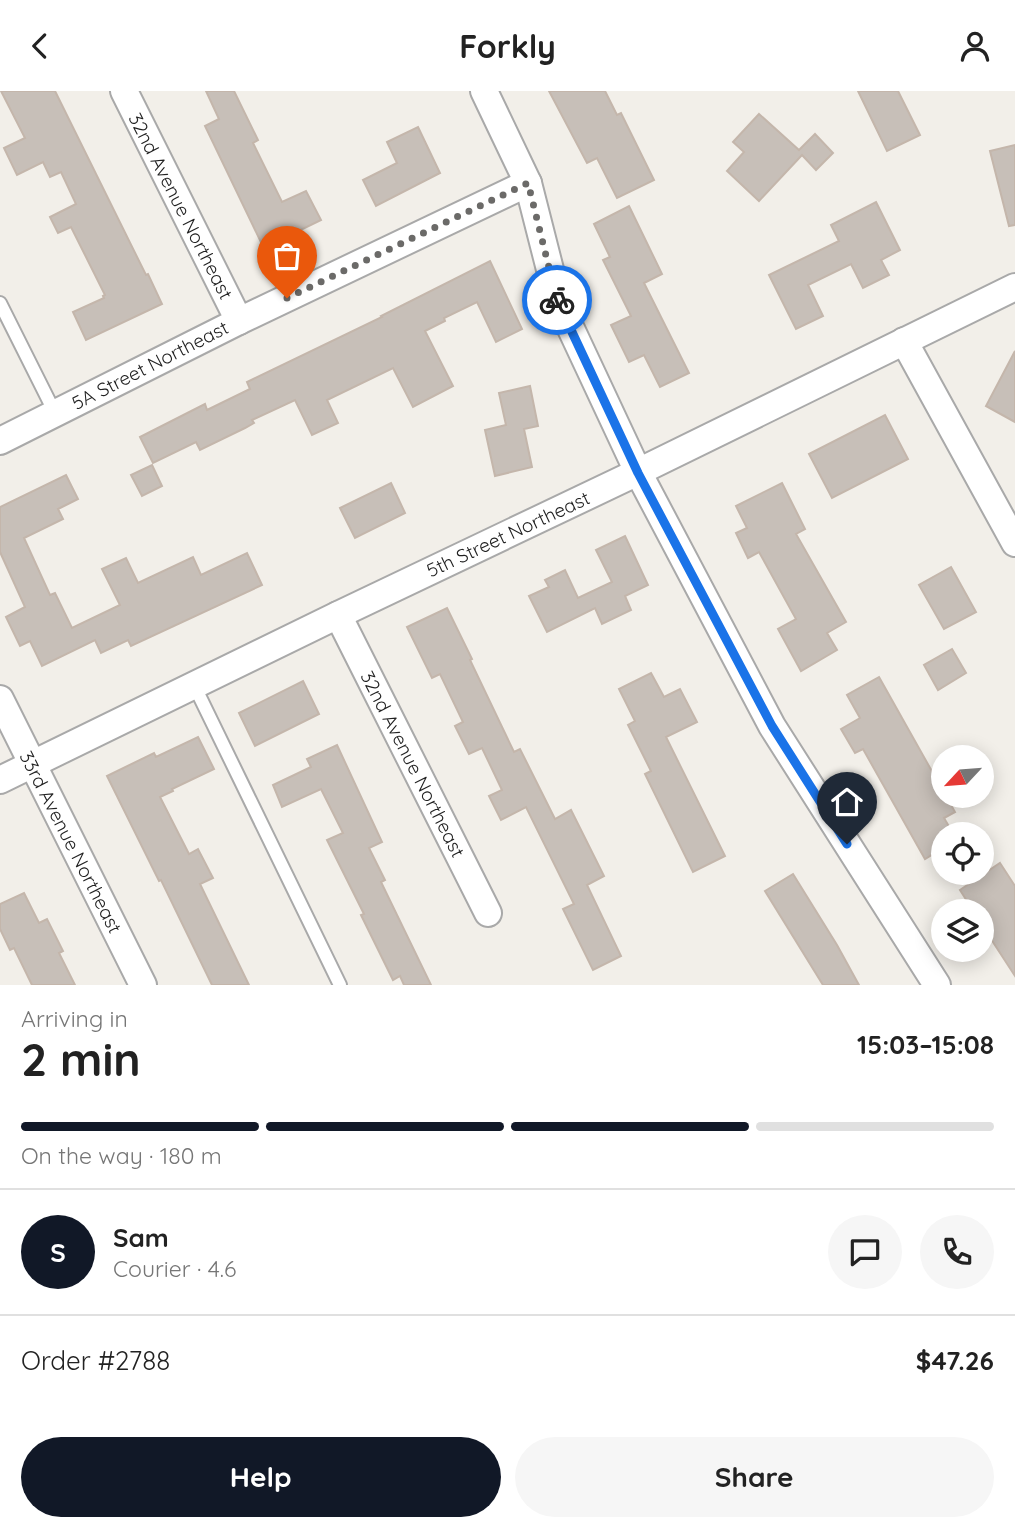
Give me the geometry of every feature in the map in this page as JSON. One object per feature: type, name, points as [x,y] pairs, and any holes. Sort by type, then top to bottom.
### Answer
[{"type":"street","name":"32nd Avenue Northeast","points":[[124,91],[239,321]]},
{"type":"street","points":[[484,91],[528,183],[558,301],[638,473],[772,726],[937,985]]},
{"type":"street","name":"5A Street Northeast","points":[[0,441],[239,321],[528,183]]},
{"type":"street","name":"5th Street Northeast","points":[[0,780],[338,615],[638,473],[1015,287]]},
{"type":"street","points":[[904,341],[1015,543]]},
{"type":"street","name":"32nd Avenue Northeast","points":[[338,615],[488,913]]},
{"type":"street","name":"33rd Avenue Northeast","points":[[0,699],[143,985]]},
{"type":"lane","points":[[0,303],[55,413]]},
{"type":"lane","points":[[194,685],[340,985]]},
{"type":"building","points":[[1,91],[55,91],[162,304],[86,340],[73,312],[104,298],[105,295],[71,227],[58,233],[50,217],[76,204],[61,172],[50,177],[43,162],[17,175],[4,148],[25,138]]},
{"type":"building","points":[[206,91],[234,91],[258,140],[253,143],[282,202],[306,191],[321,220],[286,237],[292,250],[270,261],[205,126],[219,119]]},
{"type":"building","points":[[549,91],[605,91],[617,115],[621,113],[654,180],[617,198],[597,158],[587,163]]},
{"type":"building","points":[[858,91],[898,91],[920,135],[887,151]]},
{"type":"building","points":[[759,114],[799,150],[815,134],[833,153],[816,170],[802,155],[759,201],[727,171],[744,152],[733,142]]},
{"type":"building","points":[[418,127],[440,173],[376,206],[363,180],[397,163],[387,142]]},
{"type":"building","points":[[1015,145],[1015,225],[1009,226],[990,151]]},
{"type":"building","points":[[876,202],[900,250],[881,260],[889,275],[863,288],[851,264],[808,285],[823,316],[796,329],[769,275],[839,241],[831,225]]},
{"type":"building","points":[[629,206],[662,274],[644,283],[689,373],[660,387],[644,355],[629,362],[611,325],[631,316],[603,260],[610,257],[594,224]]},
{"type":"building","points":[[490,261],[522,329],[496,342],[477,302],[425,331],[453,386],[413,407],[393,368],[327,400],[338,423],[312,435],[295,400],[252,420],[254,423],[200,450],[196,442],[153,463],[140,437],[205,404],[207,410],[250,389],[247,382]]},
{"type":"building","points":[[1015,351],[1015,422],[986,406]]},
{"type":"building","points":[[530,386],[538,426],[524,429],[532,467],[495,476],[485,430],[506,425],[499,393]]},
{"type":"building","points":[[885,415],[908,459],[832,498],[809,454]]},
{"type":"building","points":[[152,465],[162,486],[142,496],[131,475]]},
{"type":"building","points":[[66,475],[78,499],[58,509],[63,519],[24,538],[50,595],[55,593],[72,628],[120,605],[102,569],[126,558],[138,583],[193,557],[201,575],[247,553],[262,585],[131,646],[128,640],[101,653],[95,640],[42,666],[30,641],[20,646],[6,617],[25,607],[0,552],[0,507]]},
{"type":"building","points":[[391,483],[405,513],[355,538],[340,508]]},
{"type":"building","points":[[782,483],[805,529],[796,534],[846,622],[827,633],[837,650],[801,671],[778,629],[796,619],[759,552],[748,558],[736,533],[747,528],[736,506]]},
{"type":"building","points":[[625,536],[648,585],[625,596],[631,610],[602,624],[595,608],[547,632],[529,596],[549,587],[545,580],[565,570],[578,598],[612,582],[596,550]]},
{"type":"building","points":[[951,567],[976,612],[944,629],[919,585]]},
{"type":"building","points":[[447,608],[514,752],[520,749],[555,819],[571,810],[604,876],[587,885],[621,956],[593,970],[563,909],[574,904],[526,807],[501,820],[489,796],[502,790],[482,748],[469,754],[455,726],[463,722],[440,674],[432,678],[407,627]]},
{"type":"building","points":[[952,649],[966,673],[938,690],[924,665]]},
{"type":"building","points":[[651,673],[664,697],[680,689],[697,722],[666,737],[725,856],[693,872],[645,774],[651,771],[628,725],[635,721],[619,689]]},
{"type":"building","points":[[879,677],[931,770],[931,809],[953,809],[955,812],[944,818],[946,822],[931,822],[931,855],[925,859],[863,749],[855,753],[841,729],[860,718],[847,695]]},
{"type":"building","points":[[303,681],[319,714],[255,746],[239,713]]},
{"type":"building","points":[[198,737],[214,769],[160,797],[189,854],[198,849],[213,878],[200,884],[249,985],[212,985],[107,776],[154,753],[156,757]]},
{"type":"building","points":[[337,745],[382,842],[369,848],[385,880],[381,882],[431,985],[404,985],[400,976],[393,980],[327,840],[343,833],[321,789],[282,807],[273,785],[311,767],[307,759]]},
{"type":"building","points":[[1000,863],[1015,886],[1015,976],[994,944],[994,899],[966,899],[960,890],[967,885],[994,885],[994,867]]},
{"type":"building","points":[[793,874],[859,985],[823,985],[765,891]]},
{"type":"building","points":[[24,893],[39,923],[47,919],[63,951],[59,953],[75,985],[32,985],[14,948],[10,950],[0,929],[0,904]]},
{"type":"way so far","points":[[287,298],[528,183],[557,300]]},
{"type":"route","points":[[557,300],[638,473],[772,726],[847,844]]}]
